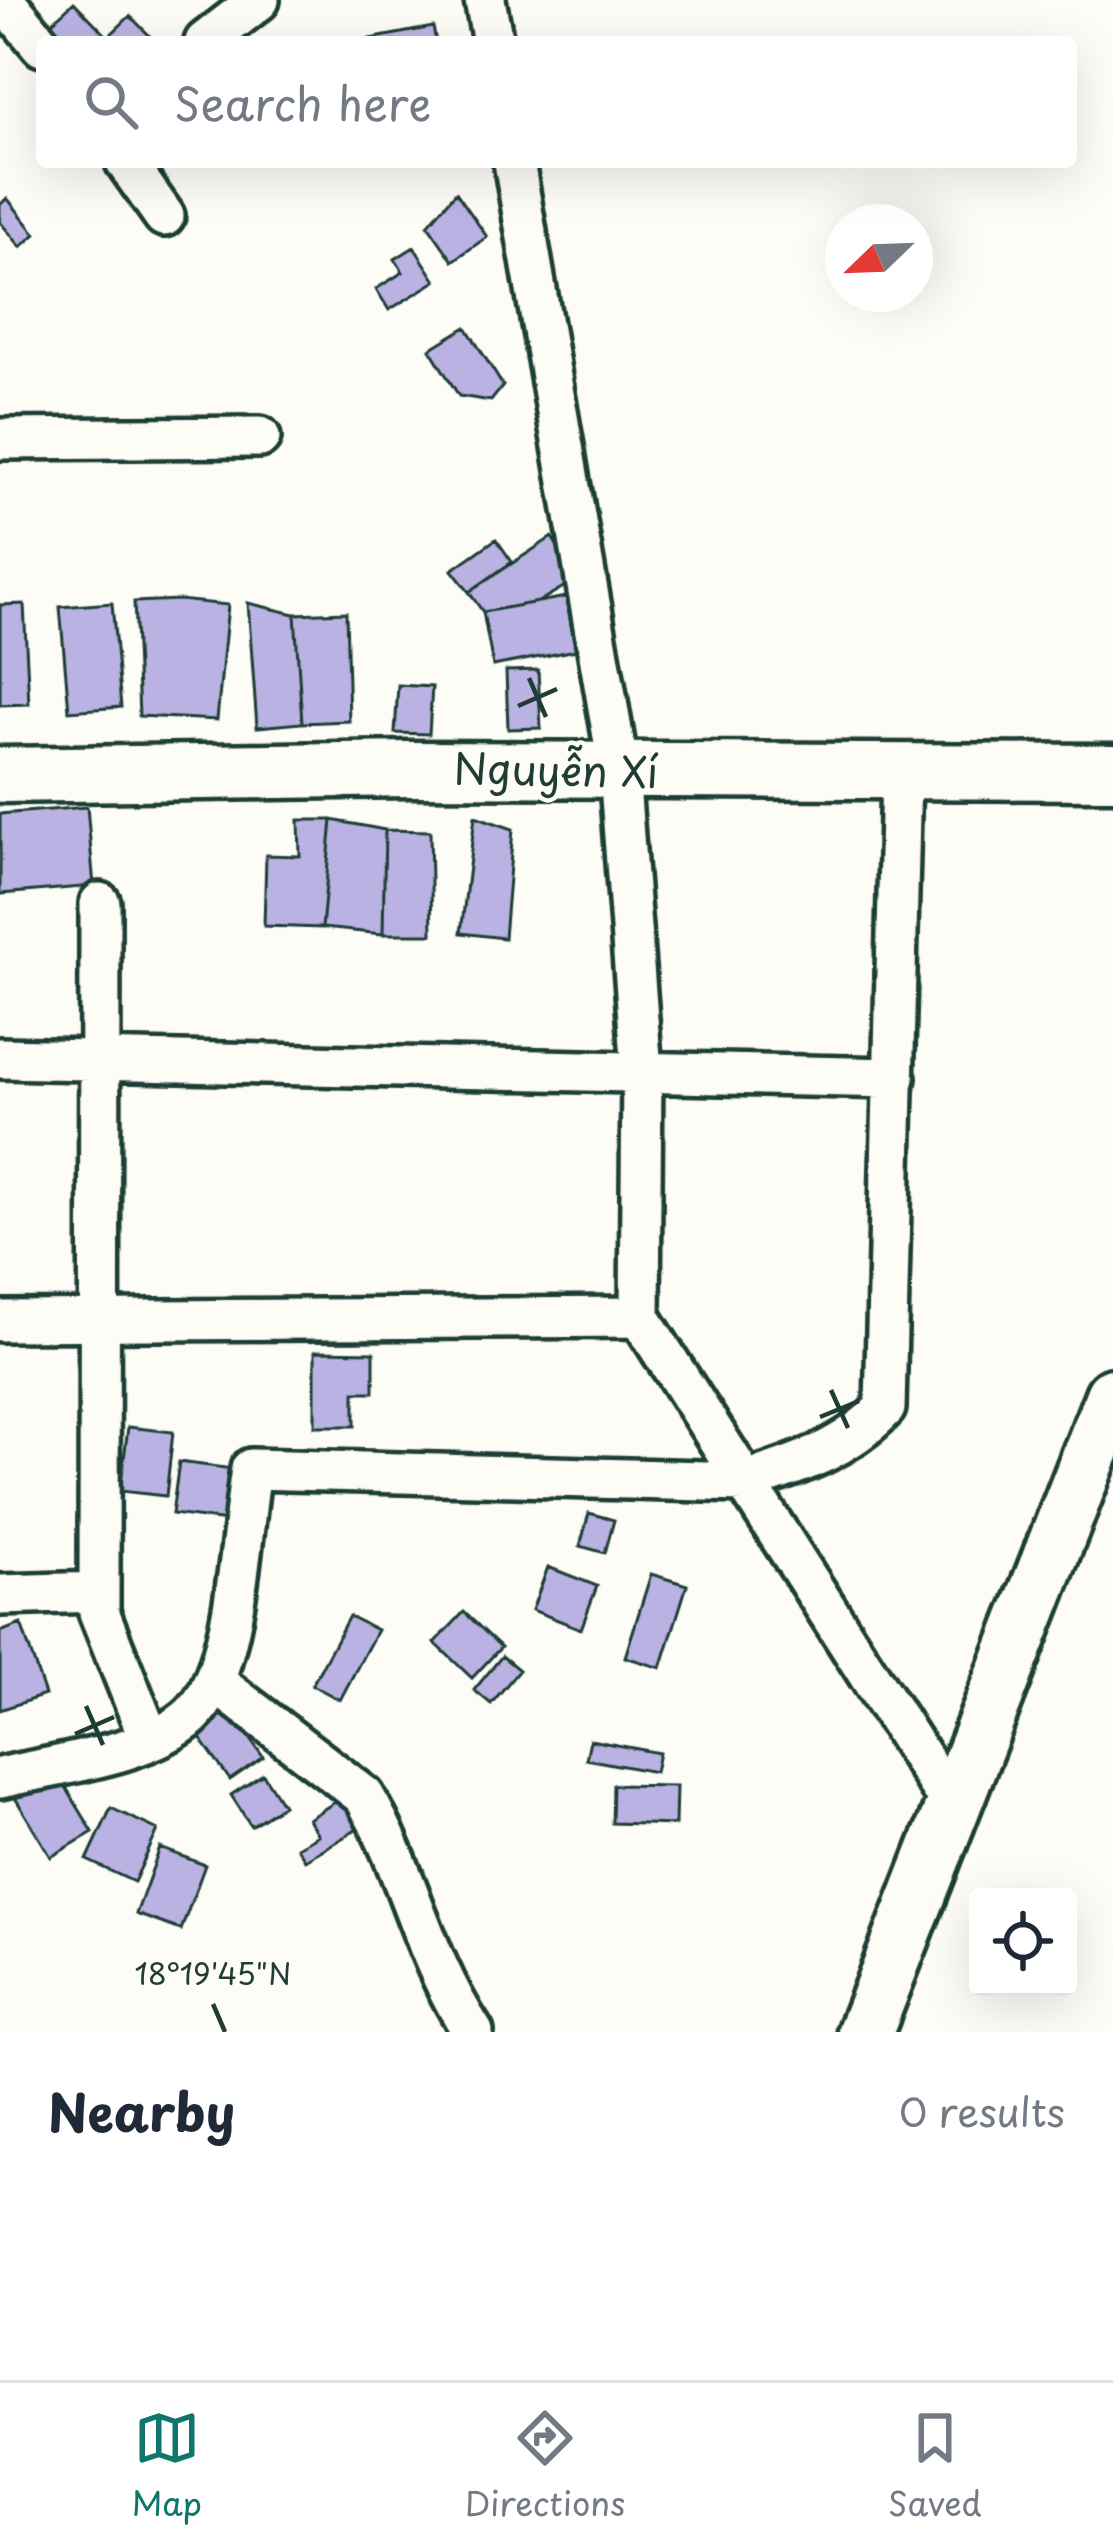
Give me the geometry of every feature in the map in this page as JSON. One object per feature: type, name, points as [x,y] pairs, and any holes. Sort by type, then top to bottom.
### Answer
[{"type":"street","points":[[4,0],[36,39]]},
{"type":"street","points":[[212,36],[255,0]]},
{"type":"street","points":[[485,0],[492,36]]},
{"type":"street","points":[[130,168],[164,216]]},
{"type":"street","points":[[515,168],[619,771],[642,1070],[640,1317],[952,1807]]},
{"type":"street","points":[[0,439],[260,437]]},
{"type":"street","name":"Nguyễn Xí","points":[[0,775],[1113,772]]},
{"type":"street","points":[[0,1778],[149,1738],[193,1714],[215,1682],[251,1469],[744,1482],[817,1458],[868,1426],[885,1408],[901,775]]},
{"type":"street","points":[[100,903],[99,1612],[149,1738]]},
{"type":"street","points":[[0,1058],[895,1078]]},
{"type":"street","points":[[0,1321],[640,1317]]},
{"type":"street","points":[[865,2032],[1113,1396]]},
{"type":"street","points":[[0,1595],[98,1592]]},
{"type":"street","points":[[215,1682],[364,1796],[379,1822],[436,1972],[472,2032]]},
{"type":"building","points":[[74,2],[106,35],[57,36],[48,26]]},
{"type":"building","points":[[130,16],[150,36],[109,36]]},
{"type":"building","points":[[433,27],[435,36],[386,36]]},
{"type":"building","points":[[456,192],[487,237],[453,261],[428,225]]},
{"type":"building","points":[[7,198],[36,234],[21,247],[0,222],[0,205]]},
{"type":"building","points":[[414,247],[436,281],[389,310],[376,289],[403,272],[395,259]]},
{"type":"building","points":[[466,327],[503,386],[491,401],[459,396],[430,349]]},
{"type":"building","points":[[552,537],[577,579],[538,602],[483,612],[469,592]]},
{"type":"building","points":[[496,539],[512,562],[469,592],[452,570]]},
{"type":"building","points":[[566,597],[576,650],[493,666],[483,612]]},
{"type":"building","points":[[134,602],[228,605],[217,720],[139,716]]},
{"type":"building","points":[[112,603],[121,707],[69,711],[60,607]]},
{"type":"building","points":[[248,603],[295,614],[302,723],[257,727]]},
{"type":"building","points":[[24,604],[29,704],[0,705],[0,605]]},
{"type":"building","points":[[346,612],[349,721],[302,723],[295,614]]},
{"type":"building","points":[[538,670],[541,728],[508,729],[506,671]]},
{"type":"building","points":[[398,685],[432,687],[429,734],[395,733]]},
{"type":"building","points":[[87,807],[94,886],[0,894],[0,814]]},
{"type":"building","points":[[475,816],[513,829],[504,938],[461,933]]},
{"type":"building","points":[[299,820],[332,820],[322,928],[264,926],[266,855],[300,856]]},
{"type":"building","points":[[332,820],[385,830],[383,934],[322,928]]},
{"type":"building","points":[[385,830],[430,831],[432,934],[383,934]]},
{"type":"building","points":[[315,1351],[374,1352],[374,1392],[355,1392],[355,1426],[315,1426]]},
{"type":"building","points":[[128,1427],[173,1432],[166,1496],[120,1491]]},
{"type":"building","points":[[179,1462],[233,1469],[227,1521],[172,1514]]},
{"type":"building","points":[[589,1513],[614,1520],[605,1553],[580,1546]]},
{"type":"building","points":[[548,1567],[597,1586],[581,1629],[532,1610]]},
{"type":"building","points":[[651,1574],[687,1585],[661,1668],[625,1657]]},
{"type":"building","points":[[464,1612],[501,1647],[472,1678],[435,1643]]},
{"type":"building","points":[[349,1616],[377,1630],[340,1700],[312,1685]]},
{"type":"building","points":[[21,1624],[45,1695],[0,1710],[0,1632]]},
{"type":"building","points":[[502,1656],[519,1670],[491,1704],[474,1690]]},
{"type":"building","points":[[230,1709],[263,1757],[230,1780],[196,1732]]},
{"type":"building","points":[[590,1740],[659,1753],[655,1772],[586,1759]]},
{"type":"building","points":[[56,1771],[93,1832],[51,1857],[14,1796]]},
{"type":"building","points":[[263,1774],[283,1805],[251,1826],[231,1795]]},
{"type":"building","points":[[613,1785],[676,1786],[675,1825],[612,1823]]},
{"type":"building","points":[[343,1797],[361,1827],[305,1860],[297,1847],[318,1835],[308,1819]]},
{"type":"building","points":[[111,1808],[158,1830],[134,1882],[87,1860]]},
{"type":"building","points":[[160,1848],[205,1865],[181,1930],[136,1914]]}]
